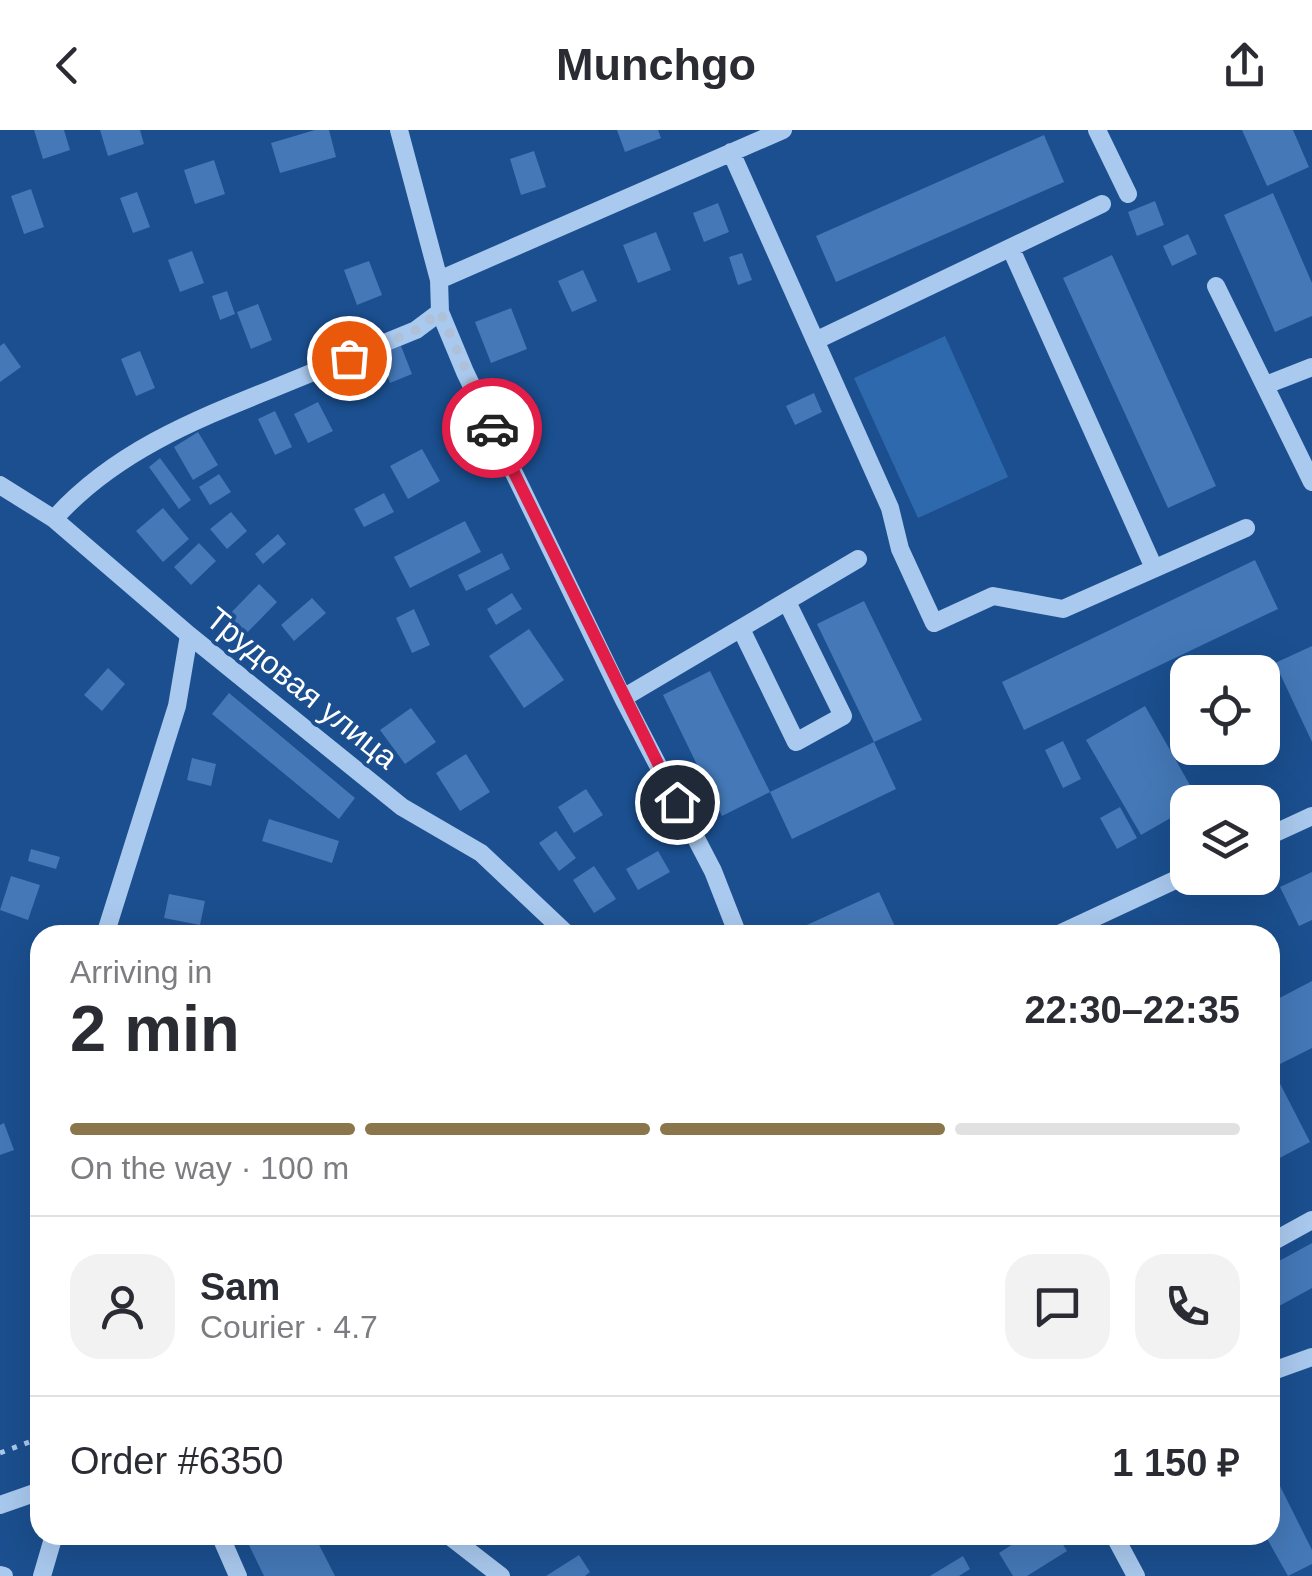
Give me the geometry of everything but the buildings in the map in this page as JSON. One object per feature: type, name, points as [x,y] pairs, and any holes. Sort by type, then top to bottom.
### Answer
[{"type":"street","points":[[399,130],[439,280],[440,312],[465,372],[623,698],[713,871],[734,925]]},
{"type":"street","points":[[439,280],[783,130]]},
{"type":"street","points":[[1097,130],[1128,194]]},
{"type":"street","points":[[732,152],[890,508],[900,549],[934,623],[993,596],[1063,609],[1246,528]]},
{"type":"street","points":[[817,340],[1102,204]]},
{"type":"street","points":[[1011,249],[1154,568]]},
{"type":"street","points":[[1216,286],[1312,482]]},
{"type":"street","points":[[54,519],[78,493],[132,454],[182,425],[416,330],[440,312]]},
{"type":"street","points":[[1266,385],[1312,368]]},
{"type":"street","name":"Трудовая улица","points":[[0,485],[54,519],[189,635],[402,807],[481,853],[557,925]]},
{"type":"street","points":[[623,698],[858,559]]},
{"type":"street","points":[[741,629],[796,742],[843,716],[786,602]]},
{"type":"street","points":[[108,925],[177,706],[189,635]]},
{"type":"street","points":[[1280,831],[1312,816]]},
{"type":"street","points":[[1078,925],[1170,882]]},
{"type":"street","points":[[1280,1238],[1312,1220]]},
{"type":"street","points":[[1280,1368],[1312,1357]]},
{"type":"street","points":[[0,1506],[30,1495]]},
{"type":"street","points":[[42,1576],[51,1545]]},
{"type":"street","points":[[224,1545],[238,1576]]},
{"type":"street","points":[[461,1545],[501,1576]]},
{"type":"street","points":[[1119,1545],[1136,1576]]},
{"type":"path","points":[[0,1453],[30,1439]]},
{"type":"shaded area","points":[[945,336],[1008,477],[918,518],[854,378]]},
{"type":"way so far","points":[[349,358],[416,330],[440,312],[492,428]]},
{"type":"route","points":[[492,428],[677,802]]}]
